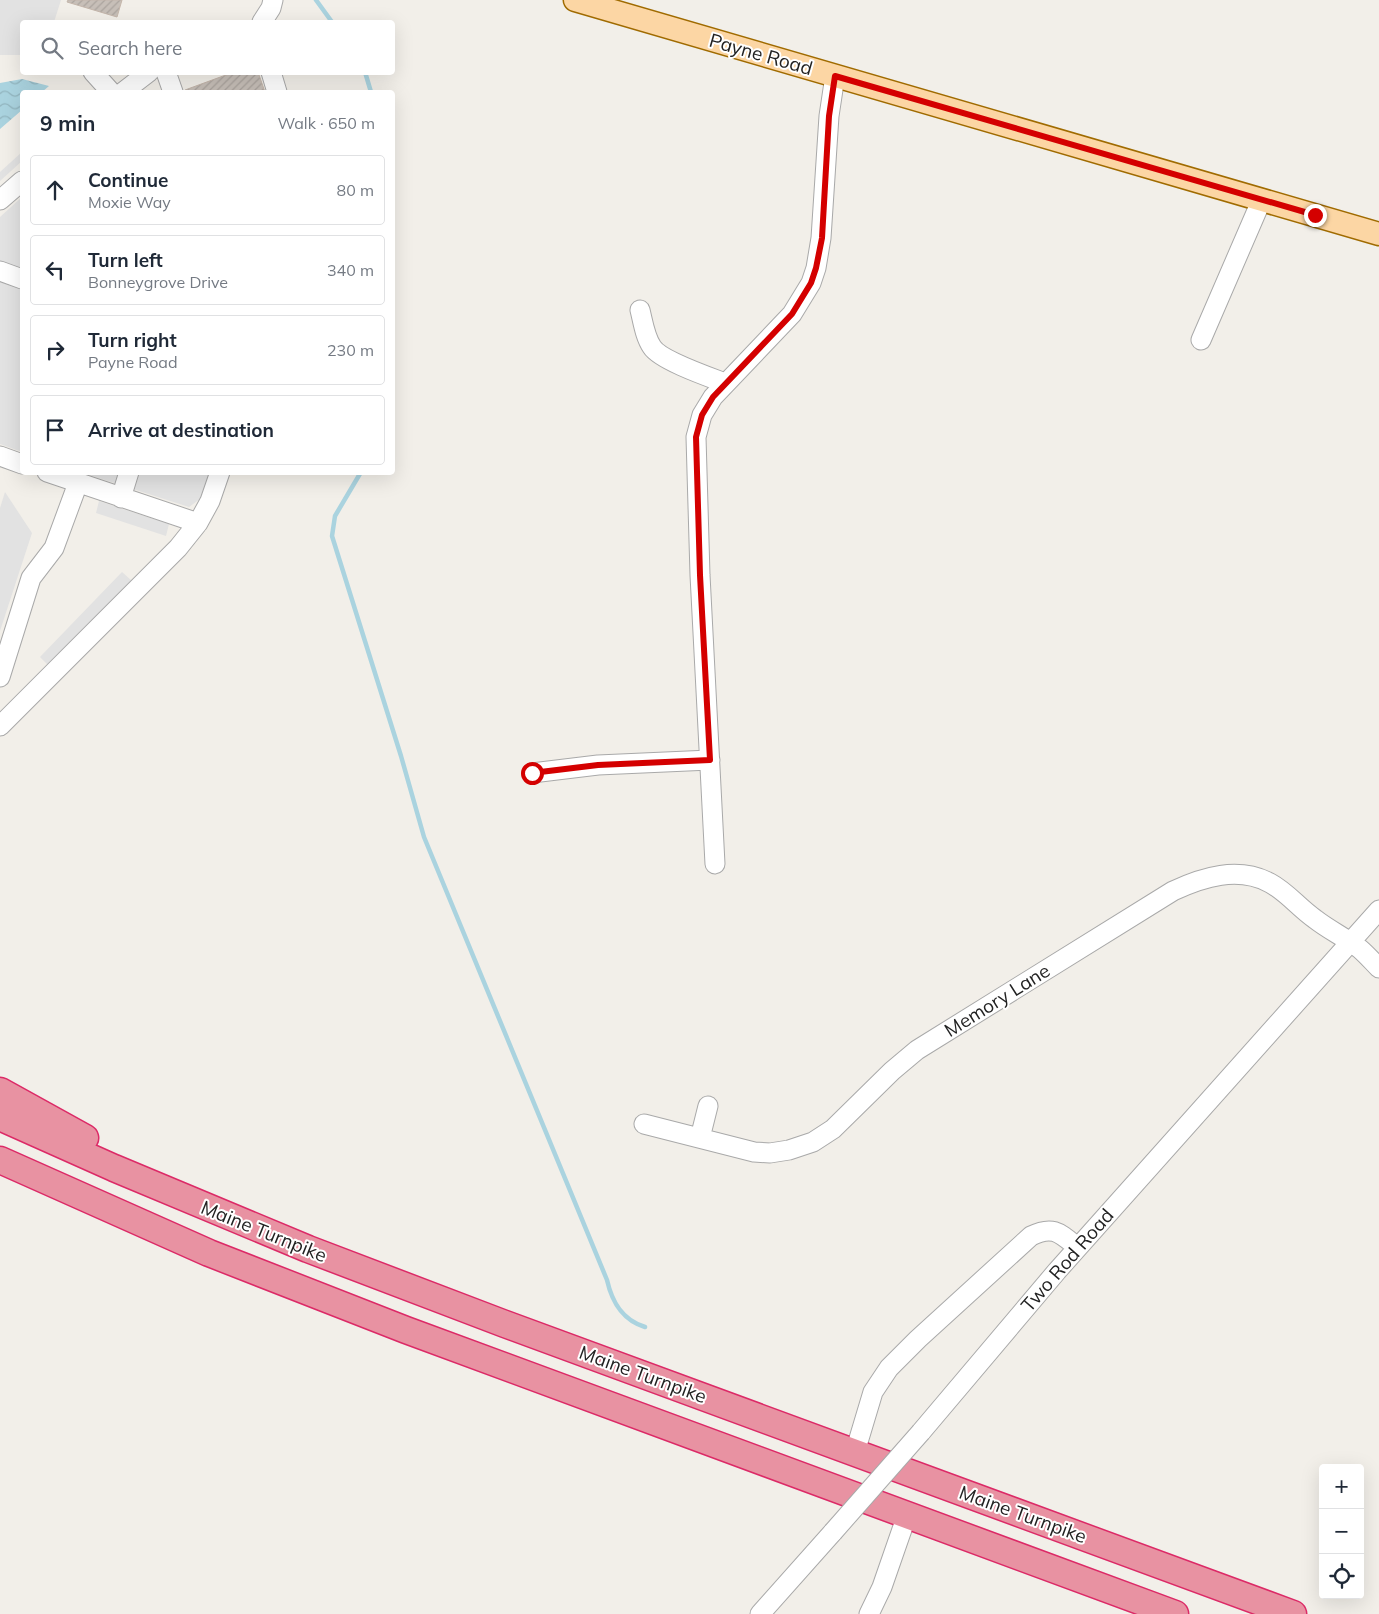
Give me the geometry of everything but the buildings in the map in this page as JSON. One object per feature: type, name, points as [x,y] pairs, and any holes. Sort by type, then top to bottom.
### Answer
[{"type":"highway","points":[[0,1091],[212,1210]]},
{"type":"highway","name":"Maine Turnpike","points":[[0,1117],[212,1210],[318,1253],[1293,1614]]},
{"type":"highway","points":[[0,1160],[227,1260],[406,1330],[1175,1614]]},
{"type":"main road","name":"Payne Road","points":[[575,0],[1379,234]]},
{"type":"street","points":[[264,20],[269,13],[273,0]]},
{"type":"street","points":[[96,75],[109,90]]},
{"type":"street","points":[[126,90],[145,75]]},
{"type":"street","points":[[167,75],[172,90]]},
{"type":"street","points":[[271,75],[276,90]]},
{"type":"street","points":[[716,864],[700,575],[696,437],[702,415],[713,397],[724,383],[792,314],[811,283],[822,238],[829,116],[835,76]]},
{"type":"street","points":[[0,200],[20,183]]},
{"type":"street","points":[[1201,340],[1262,199]]},
{"type":"street","points":[[0,271],[20,278]]},
{"type":"street","points":[[640,310],[648,341],[655,352],[724,383]]},
{"type":"street","points":[[1,459],[20,464]]},
{"type":"street","points":[[55,475],[198,523]]},
{"type":"street","points":[[121,498],[128,475]]},
{"type":"street","points":[[0,726],[178,548],[198,523],[210,501],[219,475]]},
{"type":"street","points":[[0,677],[31,578],[54,548],[78,483]]},
{"type":"street","points":[[532,773],[598,765],[710,760]]},
{"type":"street","name":"Memory Lane","points":[[644,1124],[763,1153],[789,1150],[813,1142],[843,1121],[892,1071],[917,1050],[1167,895],[1206,878],[1223,875],[1248,876],[1269,883],[1291,898],[1313,918],[1360,949],[1379,968]]},
{"type":"street","name":"Two Rod Road","points":[[760,1614],[921,1432],[1077,1247],[1379,910]]},
{"type":"street","points":[[700,1138],[708,1106]]},
{"type":"street","points":[[854,1452],[873,1392],[889,1368],[918,1339],[1031,1236],[1042,1231],[1053,1231],[1065,1237],[1077,1247]]},
{"type":"street","points":[[869,1614],[882,1587],[907,1515]]},
{"type":"shaded area","points":[[0,0],[61,0],[55,20],[20,20],[20,55],[0,55]]},
{"type":"shaded area","points":[[20,154],[20,163],[0,181],[0,172]]},
{"type":"shaded area","points":[[20,199],[20,270],[0,263],[0,217]]},
{"type":"shaded area","points":[[0,281],[20,288],[20,451],[0,444]]},
{"type":"shaded area","points":[[89,475],[211,475],[204,496],[189,507]]},
{"type":"shaded area","points":[[5,492],[32,533],[0,631],[0,508]]},
{"type":"shaded area","points":[[99,501],[169,524],[166,536],[96,513]]},
{"type":"shaded area","points":[[122,572],[132,581],[49,666],[40,657]]},
{"type":"water","points":[[22,79],[49,86],[44,90],[20,90],[20,112],[0,129],[0,83]]},
{"type":"waterway","points":[[316,0],[331,20]]},
{"type":"waterway","points":[[366,75],[370,90]]},
{"type":"waterway","points":[[359,475],[335,516],[332,536],[401,756],[424,837],[615,1303],[630,1320],[645,1327]]},
{"type":"route","points":[[532,773],[598,765],[710,760],[700,575],[696,437],[702,415],[713,397],[724,383],[792,314],[811,283],[822,238],[829,116],[835,76],[1315,215]]}]
